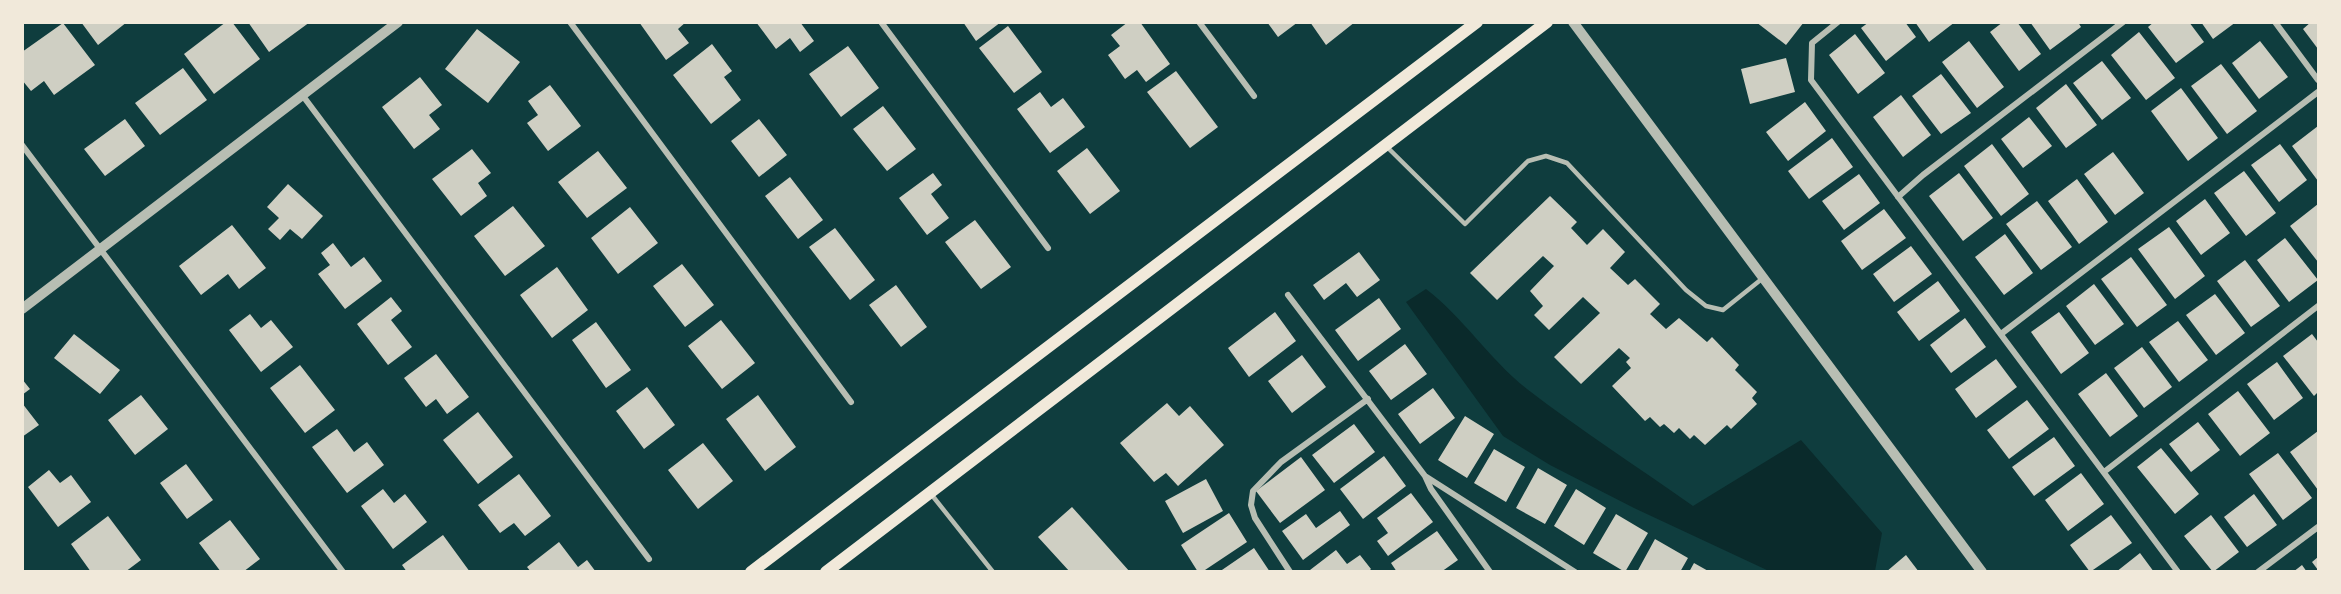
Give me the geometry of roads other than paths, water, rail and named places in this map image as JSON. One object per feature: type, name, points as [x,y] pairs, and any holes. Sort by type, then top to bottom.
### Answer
[{"type":"main road","points":[[752,572],[1477,22]]},
{"type":"main road","points":[[826,572],[1547,22]]},
{"type":"street","points":[[22,309],[398,22]]},
{"type":"street","points":[[570,22],[851,402]]},
{"type":"street","points":[[881,22],[1048,248]]},
{"type":"street","points":[[1199,22],[1254,96]]},
{"type":"street","points":[[1573,22],[1982,572]]},
{"type":"street","points":[[1838,22],[1812,43],[1811,80],[2178,572]]},
{"type":"street","points":[[1898,197],[1923,175],[2123,22]]},
{"type":"street","points":[[2275,22],[2319,80]]},
{"type":"street","points":[[2001,334],[2319,92]]},
{"type":"street","points":[[303,96],[649,559]]},
{"type":"street","points":[[22,145],[343,572]]},
{"type":"street","points":[[1288,295],[1425,476],[1431,489],[1490,572]]},
{"type":"street","points":[[2104,472],[2319,306]]},
{"type":"street","points":[[1290,572],[1255,518],[1251,505],[1252,491],[1281,462],[1368,399]]},
{"type":"street","points":[[1425,476],[1575,572]]},
{"type":"street","points":[[2258,572],[2319,527]]},
{"type":"lane","points":[[1386,146],[1466,224],[1528,161],[1546,156],[1568,163],[1686,290],[1706,306],[1723,310],[1763,278]]},
{"type":"lane","points":[[930,492],[993,572]]},
{"type":"water","points":[[1426,289],[1440,300],[1501,365],[1527,389],[1693,506],[1801,440],[1882,533],[1875,571],[1769,571],[1634,508],[1550,465],[1503,436],[1406,302]]}]
